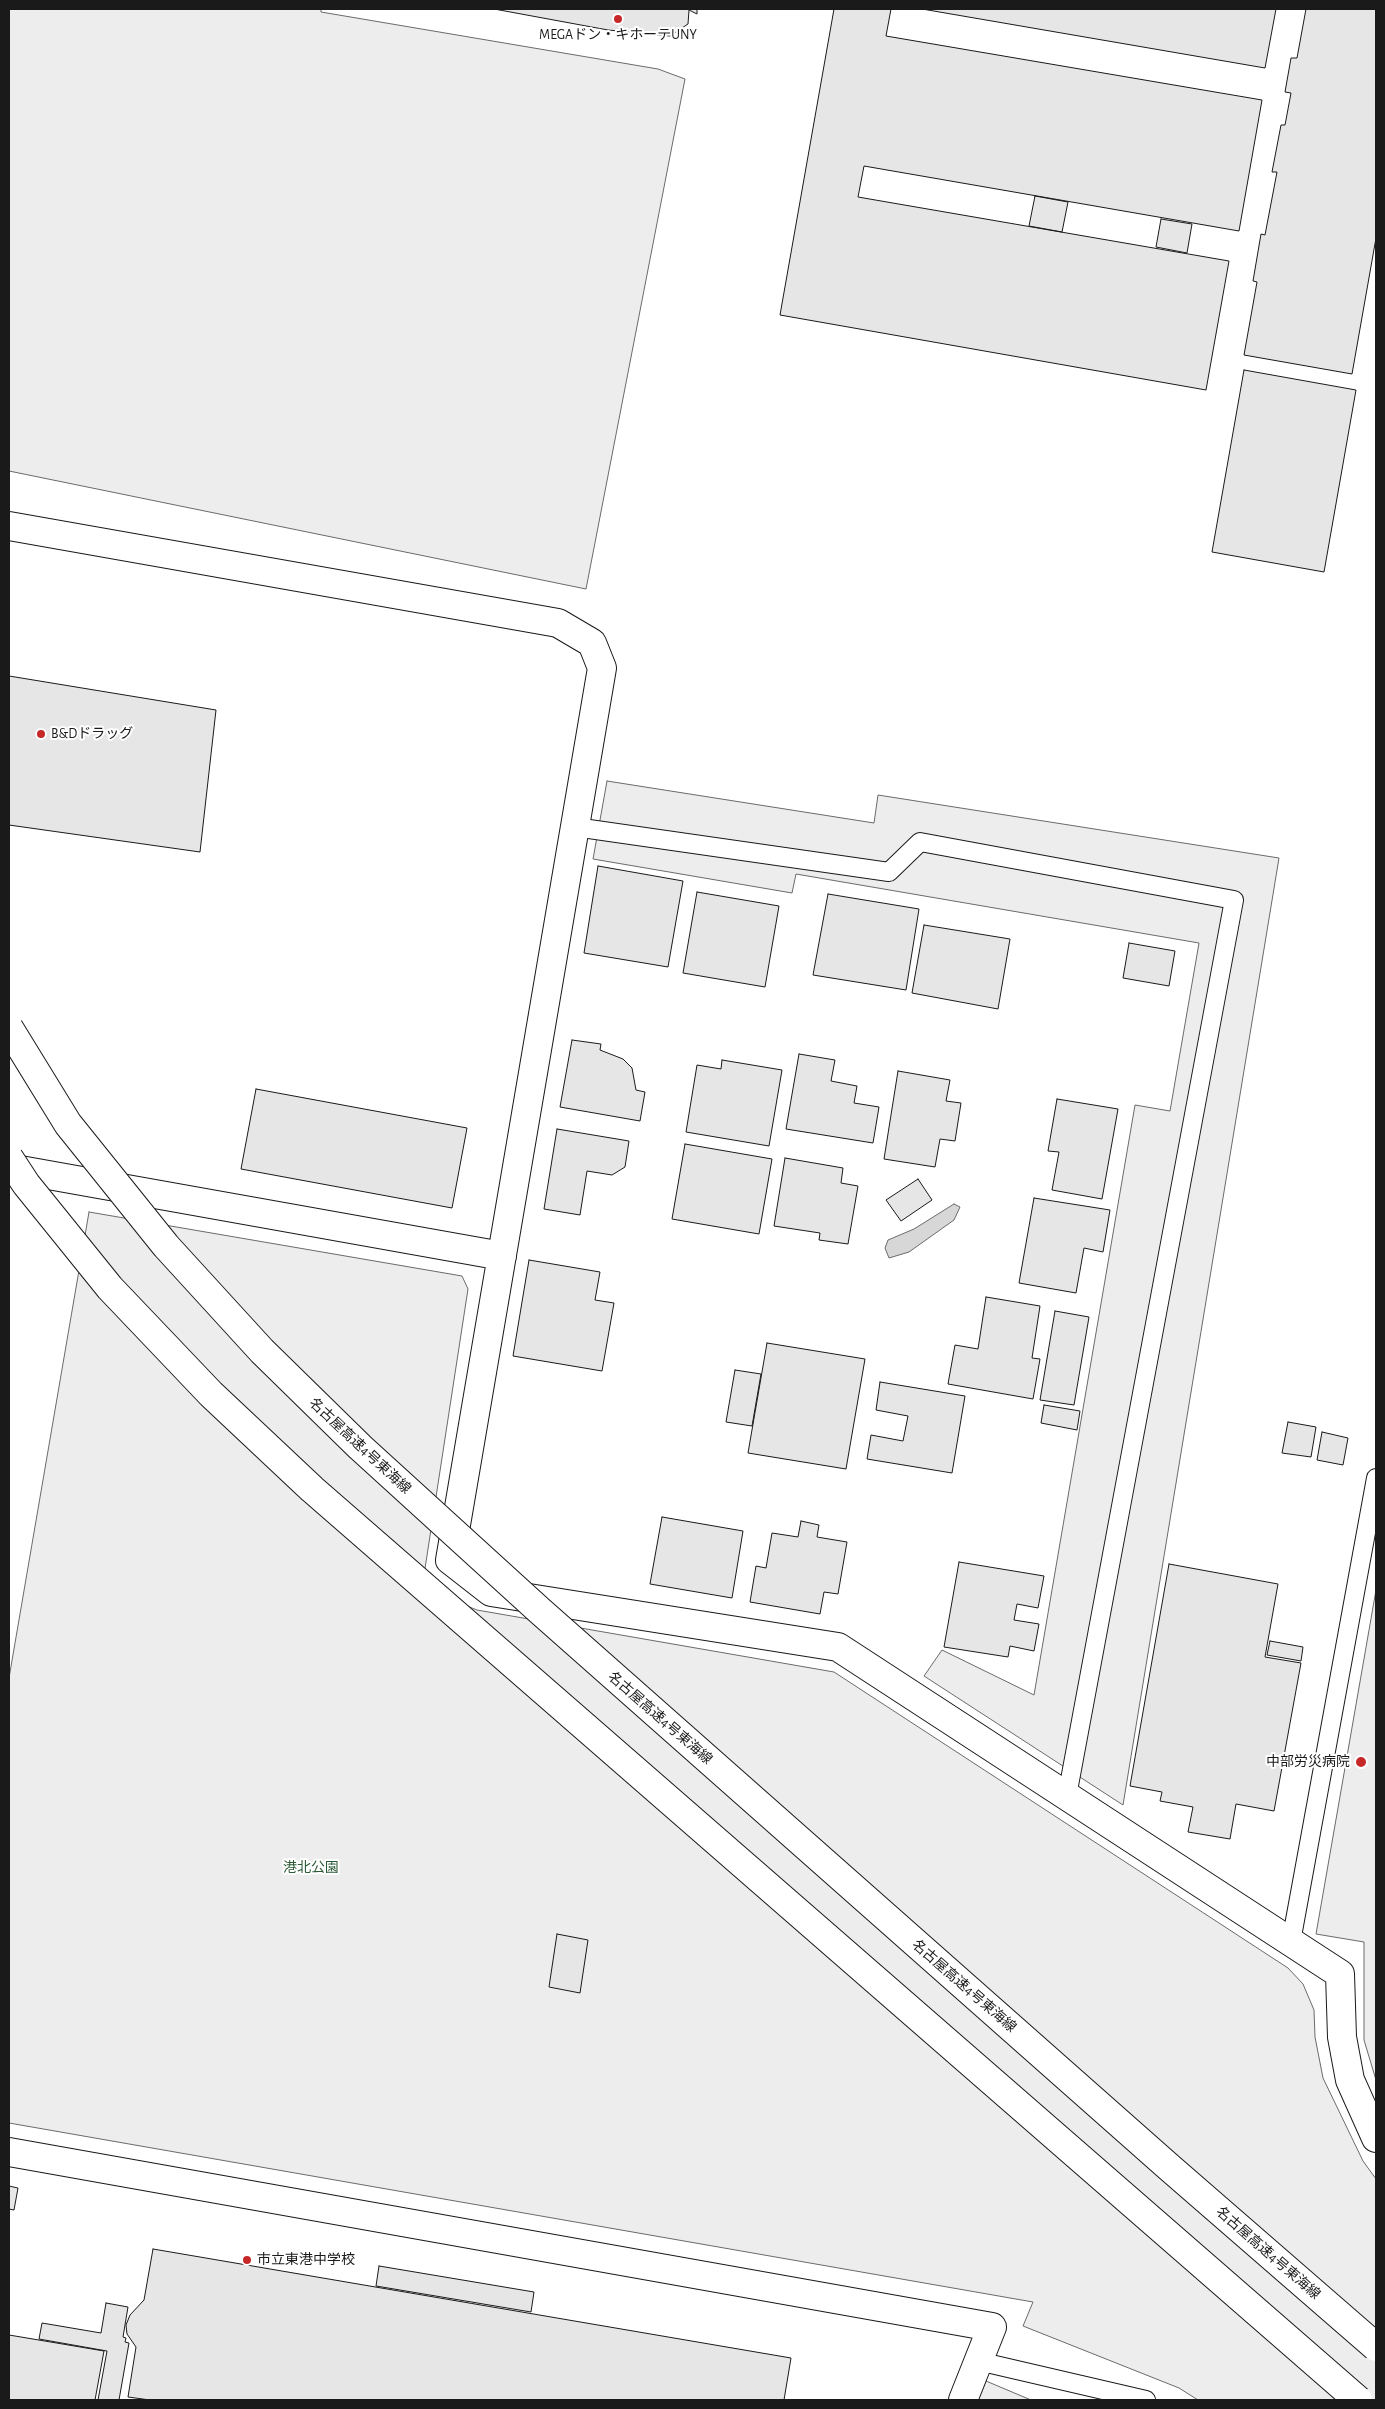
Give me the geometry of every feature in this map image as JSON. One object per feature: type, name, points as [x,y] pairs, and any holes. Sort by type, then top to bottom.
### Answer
[{"type":"main road","points":[[9,526],[558,623],[592,643],[602,668],[450,1560],[491,1592],[838,1647],[1340,1974],[1342,2037],[1350,2080],[1376,2138]]},
{"type":"main road","name":"名古屋高速4号東海線","points":[[9,1028],[68,1124],[166,1246],[262,1351],[360,1447],[539,1610],[1170,2168],[1376,2347]]},
{"type":"main road","points":[[9,1158],[26,1184],[110,1288],[211,1394],[312,1489],[1358,2400]]},
{"type":"main road","points":[[9,1168],[502,1256]]},
{"type":"main road","points":[[9,2152],[992,2327],[963,2400]]},
{"type":"lane","points":[[575,827],[889,872],[920,842],[1234,900],[1067,1796]]},
{"type":"lane","points":[[1291,1942],[1376,1478]]},
{"type":"lane","points":[[978,2361],[1146,2400]]},
{"type":"shaded area","points":[[9,9],[321,9],[321,12],[658,69],[685,79],[586,589],[9,471]]},
{"type":"shaded area","points":[[607,781],[874,823],[878,795],[1279,858],[1123,1805],[924,1676],[942,1650],[1034,1695],[1135,1105],[1170,1111],[1199,943],[796,874],[792,893],[593,859]]},
{"type":"shaded area","points":[[954,1204],[960,1207],[954,1220],[909,1252],[889,1258],[885,1248],[888,1240],[914,1229]]},
{"type":"shaded area","name":"港北公園","points":[[89,1212],[462,1276],[468,1289],[424,1575],[433,1592],[477,1610],[834,1672],[1288,1968],[1303,1984],[1314,2010],[1315,2037],[1323,2078],[1363,2161],[1376,2179],[1376,2400],[1198,2400],[1179,2388],[1023,2326],[1033,2302],[9,2123],[9,1678]]},
{"type":"shaded area","name":"中部労災病院","points":[[1376,1590],[1376,2080],[1364,2040],[1364,1942],[1316,1934]]},
{"type":"shaded area","points":[[986,2381],[1031,2400],[978,2400]]},
{"type":"building","name":"MEGAドン・キホーテUNY","points":[[494,9],[697,9],[697,14],[689,10],[688,24],[670,36],[608,30]]},
{"type":"building","points":[[834,9],[891,9],[886,36],[1262,100],[1239,231],[864,166],[858,197],[1229,261],[1206,390],[780,315]]},
{"type":"building","points":[[922,9],[1276,9],[1265,68]]},
{"type":"building","points":[[1306,9],[1376,9],[1376,238],[1352,374],[1244,355],[1257,282],[1253,281],[1261,234],[1265,235],[1277,172],[1272,172],[1281,125],[1285,125],[1291,93],[1285,92],[1291,58],[1297,58]]},
{"type":"building","points":[[1035,196],[1068,202],[1062,232],[1029,226]]},
{"type":"building","points":[[1161,219],[1192,224],[1187,253],[1156,247]]},
{"type":"building","points":[[1244,370],[1356,390],[1324,572],[1212,552]]},
{"type":"building","points":[[9,676],[216,710],[200,852],[9,825]]},
{"type":"building","points":[[598,866],[683,881],[668,967],[584,953]]},
{"type":"building","points":[[697,892],[779,906],[765,987],[683,973]]},
{"type":"building","points":[[828,894],[919,909],[906,990],[813,975]]},
{"type":"building","points":[[924,925],[1010,939],[998,1009],[912,993]]},
{"type":"building","points":[[1129,943],[1175,951],[1169,986],[1123,978]]},
{"type":"building","points":[[572,1040],[601,1044],[600,1050],[623,1059],[632,1068],[636,1090],[645,1092],[640,1121],[560,1107]]},
{"type":"building","points":[[799,1054],[835,1060],[831,1081],[857,1086],[854,1103],[879,1107],[873,1143],[786,1129]]},
{"type":"building","points":[[722,1060],[782,1070],[769,1146],[686,1132],[697,1065],[721,1069]]},
{"type":"building","points":[[898,1071],[950,1080],[946,1101],[961,1103],[955,1141],[940,1139],[935,1167],[884,1159]]},
{"type":"building","points":[[256,1089],[467,1128],[452,1208],[241,1169]]},
{"type":"building","points":[[1057,1099],[1118,1109],[1102,1199],[1052,1190],[1059,1152],[1048,1151]]},
{"type":"building","points":[[557,1129],[629,1141],[625,1167],[612,1175],[587,1171],[580,1215],[544,1209]]},
{"type":"building","points":[[685,1144],[772,1159],[759,1234],[672,1219]]},
{"type":"building","points":[[785,1158],[843,1168],[841,1183],[858,1186],[848,1244],[819,1240],[820,1233],[774,1226]]},
{"type":"building","points":[[918,1179],[932,1200],[901,1221],[886,1200]]},
{"type":"building","points":[[1034,1198],[1110,1210],[1103,1252],[1084,1248],[1076,1293],[1019,1283]]},
{"type":"building","points":[[529,1260],[600,1272],[595,1300],[614,1303],[602,1371],[513,1356]]},
{"type":"building","points":[[986,1297],[1040,1306],[1032,1358],[1040,1359],[1033,1399],[948,1384],[955,1345],[978,1349]]},
{"type":"building","points":[[1055,1311],[1089,1317],[1074,1405],[1040,1400]]},
{"type":"building","points":[[767,1343],[865,1359],[846,1469],[748,1453]]},
{"type":"building","points":[[735,1370],[761,1374],[752,1426],[726,1422]]},
{"type":"building","points":[[880,1382],[965,1396],[952,1473],[867,1459],[871,1435],[903,1441],[908,1416],[876,1410]]},
{"type":"building","points":[[1044,1405],[1080,1411],[1077,1430],[1041,1423]]},
{"type":"building","points":[[1288,1422],[1316,1427],[1311,1457],[1282,1453]]},
{"type":"building","points":[[1322,1432],[1348,1438],[1343,1465],[1317,1460]]},
{"type":"building","points":[[662,1517],[743,1531],[732,1598],[650,1584]]},
{"type":"building","points":[[801,1521],[819,1525],[817,1537],[847,1542],[838,1594],[824,1592],[820,1614],[750,1602],[756,1566],[766,1568],[772,1533],[798,1537]]},
{"type":"building","points":[[959,1562],[1044,1576],[1038,1608],[1017,1604],[1014,1620],[1039,1624],[1034,1651],[1010,1646],[1008,1657],[944,1647]]},
{"type":"building","points":[[1169,1564],[1278,1584],[1265,1657],[1301,1663],[1274,1811],[1236,1804],[1230,1839],[1188,1832],[1193,1807],[1160,1801],[1162,1792],[1130,1786]]},
{"type":"building","points":[[1270,1641],[1303,1647],[1301,1661],[1267,1655]]},
{"type":"building","points":[[557,1934],[588,1940],[580,1993],[549,1987]]},
{"type":"building","points":[[9,2186],[18,2188],[14,2210],[9,2209]]},
{"type":"building","points":[[153,2249],[791,2358],[784,2400],[150,2400],[128,2397],[136,2347],[127,2334],[126,2325],[130,2315],[144,2300]]},
{"type":"building","points":[[379,2266],[534,2292],[531,2312],[376,2286]]},
{"type":"building","points":[[106,2303],[128,2307],[123,2337],[126,2338],[125,2342],[129,2343],[119,2400],[98,2400],[107,2351],[39,2339],[42,2323],[101,2333]]},
{"type":"building","points":[[9,2335],[104,2351],[95,2400],[9,2400]]},
{"type":"place","name":"MEGAドン・キホーテUNY","points":[[618,19]]},
{"type":"place","name":"B&Dドラッグ","points":[[41,734]]},
{"type":"place","name":"中部労災病院","points":[[1361,1762]]},
{"type":"place","name":"市立東港中学校","points":[[247,2260]]}]
